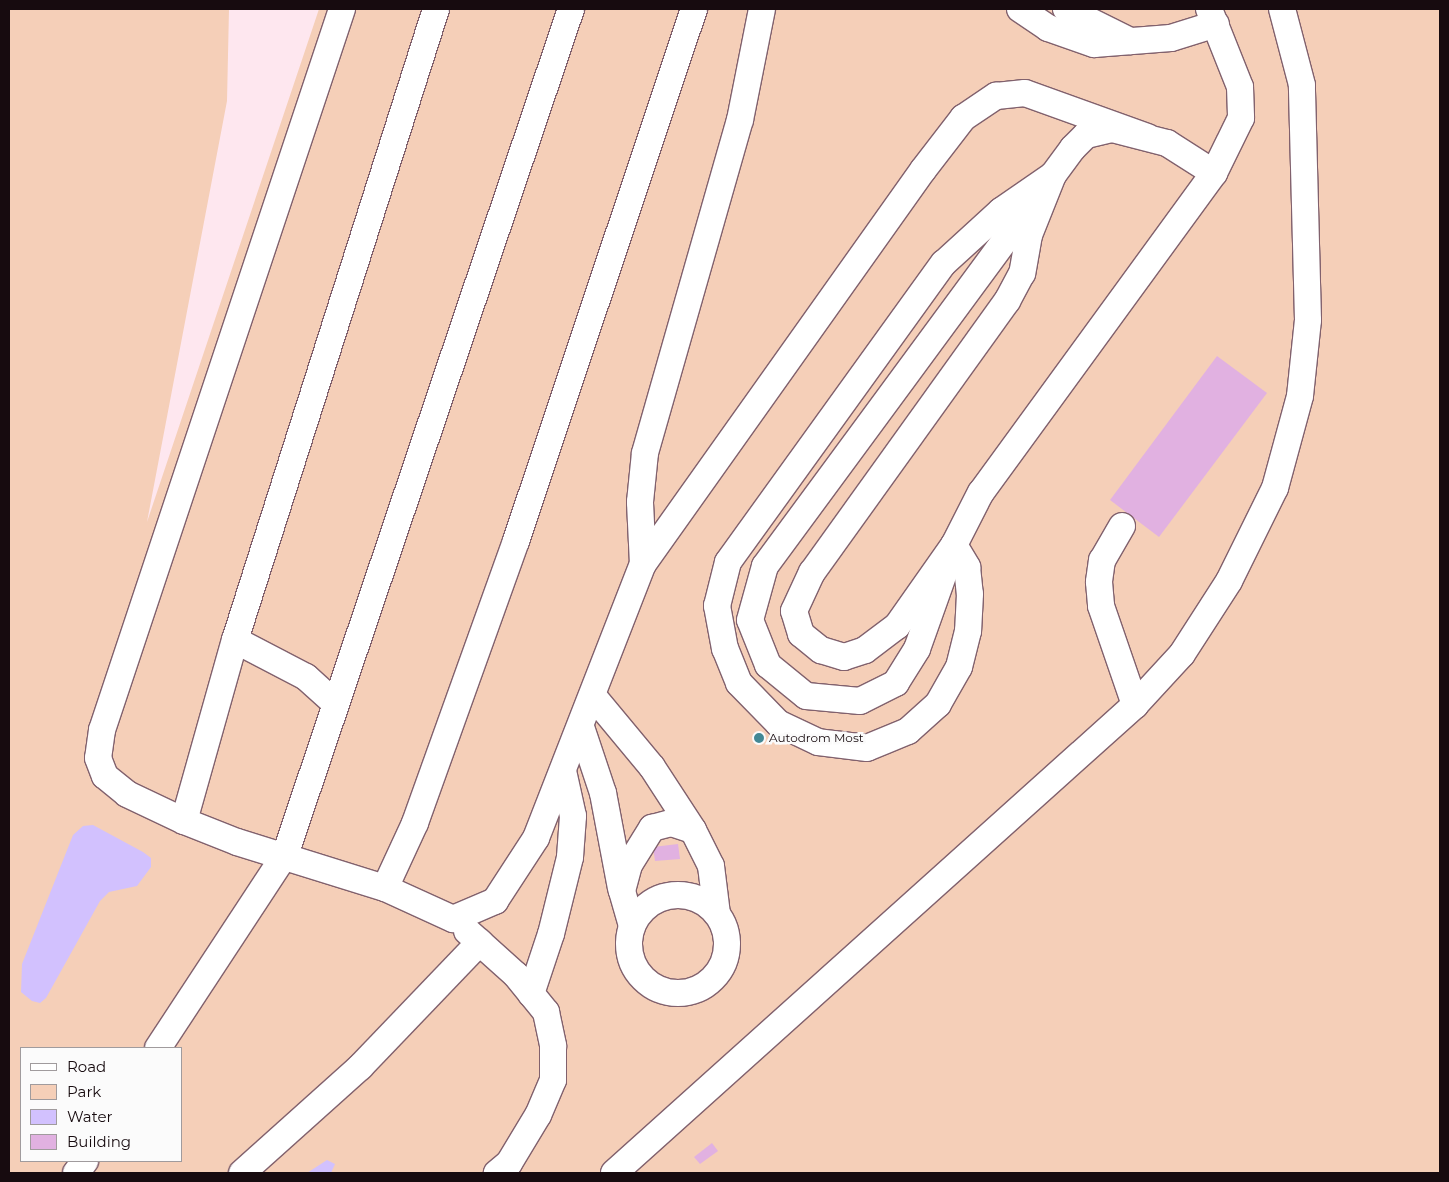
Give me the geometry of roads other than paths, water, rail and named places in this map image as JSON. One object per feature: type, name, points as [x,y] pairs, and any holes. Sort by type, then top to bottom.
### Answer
[{"type":"lane","points":[[342,9],[102,730],[98,758],[105,776],[127,794],[184,821],[237,842],[285,855],[386,888],[453,919],[516,975],[546,1012],[553,1046],[553,1080],[538,1115],[509,1163],[497,1173]]},
{"type":"lane","points":[[184,821],[235,640],[436,9]]},
{"type":"lane","points":[[159,1047],[285,855],[571,9]]},
{"type":"lane","points":[[386,888],[415,822],[516,541],[694,9]]},
{"type":"lane","points":[[643,564],[640,502],[645,453],[740,120],[762,9]]},
{"type":"lane","points":[[1020,9],[1048,28],[1094,44],[1171,38],[1212,16],[1240,87],[1241,118],[1214,173],[981,492],[954,545],[917,648],[896,682],[860,701],[806,696],[768,665],[750,620],[766,566],[1053,175],[1086,136],[1112,129],[1147,137]]},
{"type":"lane","points":[[1066,9],[1130,41]]},
{"type":"lane","points":[[614,1173],[1135,705],[1182,654],[1229,581],[1275,488],[1300,396],[1308,320],[1302,85],[1282,9]]},
{"type":"lane","points":[[453,919],[495,901],[536,838],[581,727],[643,564],[923,170],[963,118],[996,96],[1025,93],[1166,143],[1214,173]]},
{"type":"lane","points":[[954,545],[897,626],[865,650],[844,657],[821,650],[801,634],[794,611],[812,572],[1008,301],[1022,273],[1028,235],[1053,175]]},
{"type":"lane","points":[[954,545],[967,568],[970,594],[968,631],[959,667],[938,704],[908,731],[867,748],[818,742],[778,723],[739,683],[725,649],[717,606],[728,562],[944,263],[1001,211],[1053,175]]},
{"type":"lane","points":[[1122,526],[1102,560],[1099,582],[1101,606],[1135,705]]},
{"type":"lane","points":[[235,640],[306,677],[336,704]]},
{"type":"lane","points":[[581,727],[603,793],[622,891],[632,926],[629,943],[631,960],[639,975],[652,986],[668,992],[685,993],[701,988],[714,977],[724,962],[727,946],[724,929],[716,914],[711,866],[693,830],[652,766],[593,696]]},
{"type":"lane","points":[[531,994],[570,857],[574,816],[563,770]]},
{"type":"lane","points":[[622,891],[629,866],[652,828],[671,823],[693,830]]},
{"type":"lane","points":[[632,926],[652,902],[665,897],[693,898],[716,914]]},
{"type":"lane","points":[[242,1173],[360,1068],[480,942]]},
{"type":"lane","points":[[76,1173],[84,1162]]},
{"type":"water","points":[[93,825],[143,852],[151,858],[151,867],[137,886],[109,892],[100,901],[46,998],[40,1003],[32,1001],[21,992],[22,964],[73,835],[83,826]]},
{"type":"water","points":[[327,1160],[335,1164],[331,1173],[307,1173]]},
{"type":"place","name":"Autodrom Most","points":[[759,738]]}]
